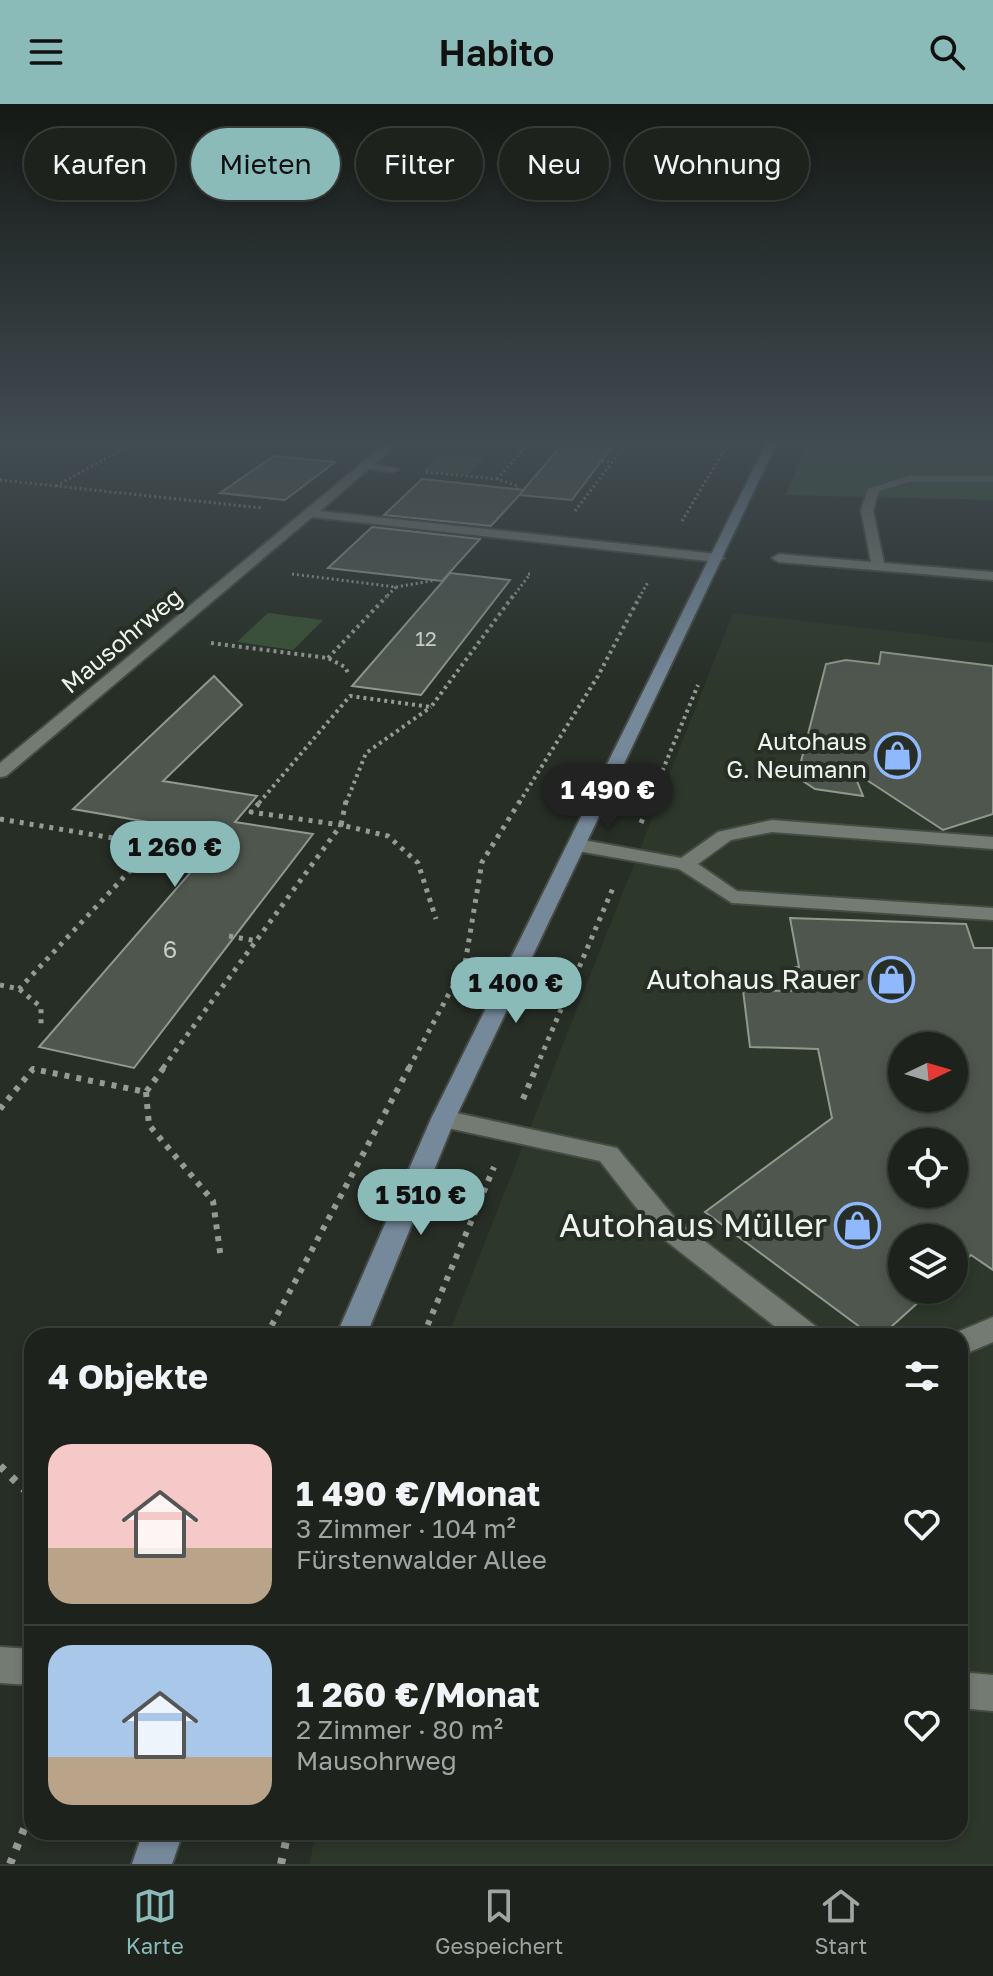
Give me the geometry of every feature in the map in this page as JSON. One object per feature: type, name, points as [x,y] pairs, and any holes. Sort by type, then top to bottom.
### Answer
[{"type":"main road","points":[[354,1328],[443,1119],[734,522]]},
{"type":"main road","points":[[152,1864],[160,1840]]},
{"type":"street","name":"Mausohrweg","points":[[0,772],[298,522]]},
{"type":"street","points":[[392,522],[717,558]]},
{"type":"street","points":[[869,522],[878,565]]},
{"type":"street","points":[[779,558],[993,576]]},
{"type":"street","points":[[685,864],[725,836],[772,826],[993,843]]},
{"type":"street","points":[[578,845],[685,864],[732,897],[993,914]]},
{"type":"street","points":[[443,1119],[608,1154],[666,1226],[798,1328]]},
{"type":"street","points":[[968,1340],[993,1329]]},
{"type":"street","points":[[0,1665],[24,1666]]},
{"type":"street","points":[[968,1691],[993,1693]]},
{"type":"path","points":[[243,568],[396,587],[436,580]]},
{"type":"path","points":[[221,1259],[213,1201],[149,1125],[146,1092],[341,825],[348,791],[366,753],[431,707],[530,574],[516,572]]},
{"type":"path","points":[[328,658],[396,587]]},
{"type":"path","points":[[270,1328],[465,964],[482,862],[598,676],[638,601]]},
{"type":"path","points":[[162,636],[328,658],[345,667],[349,675]]},
{"type":"path","points":[[251,812],[347,695],[431,707]]},
{"type":"path","points":[[244,812],[341,825],[388,836],[418,863],[436,919]]},
{"type":"path","points":[[0,819],[154,845],[200,841],[213,833]]},
{"type":"path","points":[[19,989],[154,845]]},
{"type":"path","points":[[229,936],[257,941]]},
{"type":"path","points":[[0,985],[19,989],[41,1007],[41,1026]]},
{"type":"path","points":[[22,1067],[146,1092]]},
{"type":"path","points":[[0,1109],[33,1069]]},
{"type":"path","points":[[0,1466],[24,1489]]},
{"type":"path","points":[[10,1864],[24,1829]]},
{"type":"path","points":[[281,1864],[286,1840]]},
{"type":"shaded area","points":[[733,613],[993,643],[993,1864],[310,1864],[314,1840],[968,1840],[968,1328],[451,1328]]},
{"type":"green space","points":[[268,613],[323,620],[293,650],[237,642]]},
{"type":"building","points":[[453,522],[495,522],[491,526]]},
{"type":"building","points":[[372,527],[480,539],[442,581],[328,568]]},
{"type":"building","points":[[450,573],[510,580],[421,695],[352,686]]},
{"type":"building","name":"Autohaus G. Neumann","points":[[881,652],[993,666],[993,814],[943,830],[853,771],[863,796],[815,789],[797,777],[826,664],[846,660],[879,664]]},
{"type":"building","points":[[214,676],[242,705],[163,781],[257,796],[235,822],[313,834],[134,1068],[39,1047],[223,835],[73,809]]},
{"type":"building","points":[[790,918],[966,924],[974,948],[993,948],[993,1270],[971,1255],[968,1258],[968,1224],[888,1224],[888,1304],[916,1304],[890,1328],[861,1328],[705,1212],[832,1118],[818,1049],[750,1047],[743,990],[791,991],[787,967],[799,967]]},
{"type":"place","name":"Autohaus G. Neumann","points":[[898,756]]},
{"type":"place","name":"Autohaus Rauer","points":[[891,979]]},
{"type":"place","name":"Autohaus Müller","points":[[858,1225]]}]
